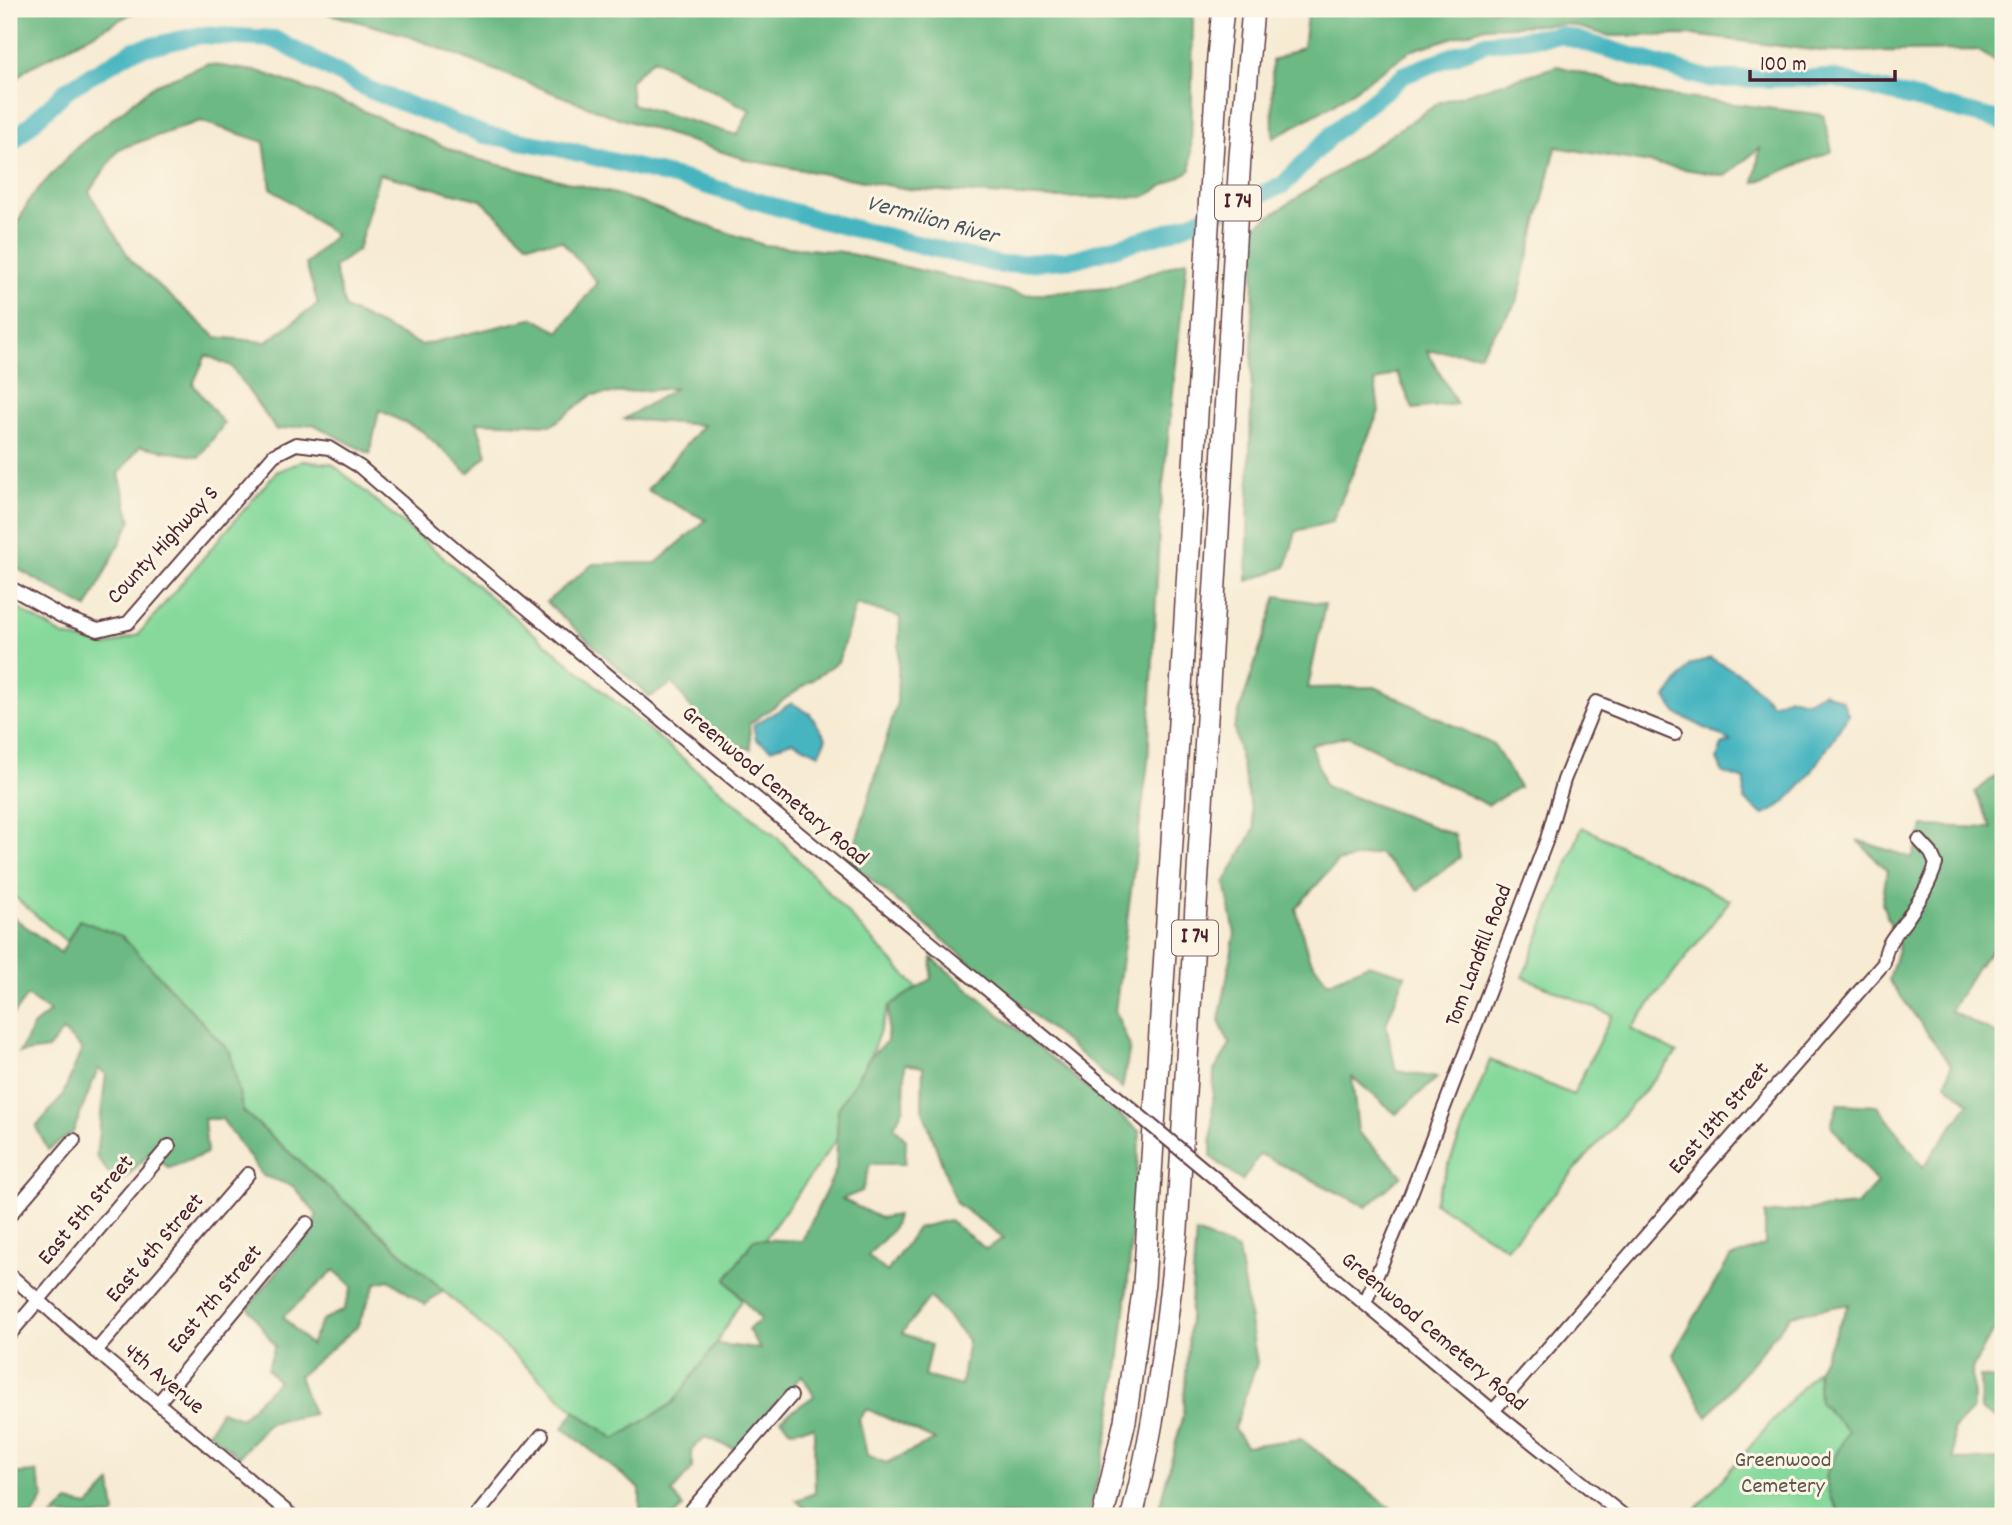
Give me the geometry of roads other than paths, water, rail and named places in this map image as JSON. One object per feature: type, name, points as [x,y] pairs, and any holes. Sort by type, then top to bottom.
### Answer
[{"type":"highway","points":[[1216,9],[1218,56]]},
{"type":"highway","name":"I 74","points":[[1103,1516],[1125,1421],[1144,1284],[1223,9]]},
{"type":"highway","name":"I 74","points":[[1132,1516],[1142,1476],[1164,1353],[1177,1229],[1240,157],[1255,49],[1252,9]]},
{"type":"highway","points":[[1255,49],[1266,9]]},
{"type":"street","name":"County Highway S","points":[[9,587],[61,616],[98,629],[128,622],[274,455],[296,444]]},
{"type":"street","name":"Greenwood Cemetary Road","points":[[296,444],[330,448],[360,467],[469,561],[1217,1180]]},
{"type":"street","name":"Tom Landfill Road","points":[[1365,1303],[1407,1204],[1507,946],[1547,839],[1564,780],[1596,702],[1675,734]]},
{"type":"street","name":"East 13th Street","points":[[1493,1411],[1884,963],[1892,936],[1930,882],[1936,864],[1931,853],[1919,840]]},
{"type":"street","points":[[9,1216],[74,1140]]},
{"type":"street","name":"East 5th Street","points":[[9,1335],[169,1146]]},
{"type":"street","name":"East 6th Street","points":[[96,1351],[248,1174]]},
{"type":"street","name":"Greenwood Cemetery Road","points":[[1217,1180],[1493,1411],[1624,1516]]},
{"type":"street","name":"East 7th Street","points":[[158,1403],[307,1223]]},
{"type":"street","name":"4th Avenue","points":[[9,1274],[37,1301],[292,1516]]},
{"type":"street","points":[[686,1516],[791,1396]]},
{"type":"street","points":[[476,1516],[542,1435]]},
{"type":"water","points":[[1710,658],[1744,676],[1772,704],[1789,697],[1807,701],[1823,692],[1842,700],[1848,715],[1812,772],[1789,798],[1764,815],[1744,800],[1745,780],[1723,773],[1717,759],[1722,745],[1731,741],[1677,714],[1666,698],[1690,665]]},
{"type":"water","points":[[792,703],[810,714],[826,738],[819,754],[792,741],[771,749],[756,739],[753,725]]},
{"type":"waterway","name":"Vermilion River","points":[[9,145],[68,89],[134,50],[201,35],[274,39],[370,90],[485,135],[559,148],[694,182],[820,220],[1001,265],[1075,259],[1171,231],[1283,185],[1335,131],[1404,75],[1486,43],[1561,35],[1709,79],[1833,78],[2003,121]]},
{"type":"park label","name":"Greenwood Cemetery","points":[[1783,1474]]}]
